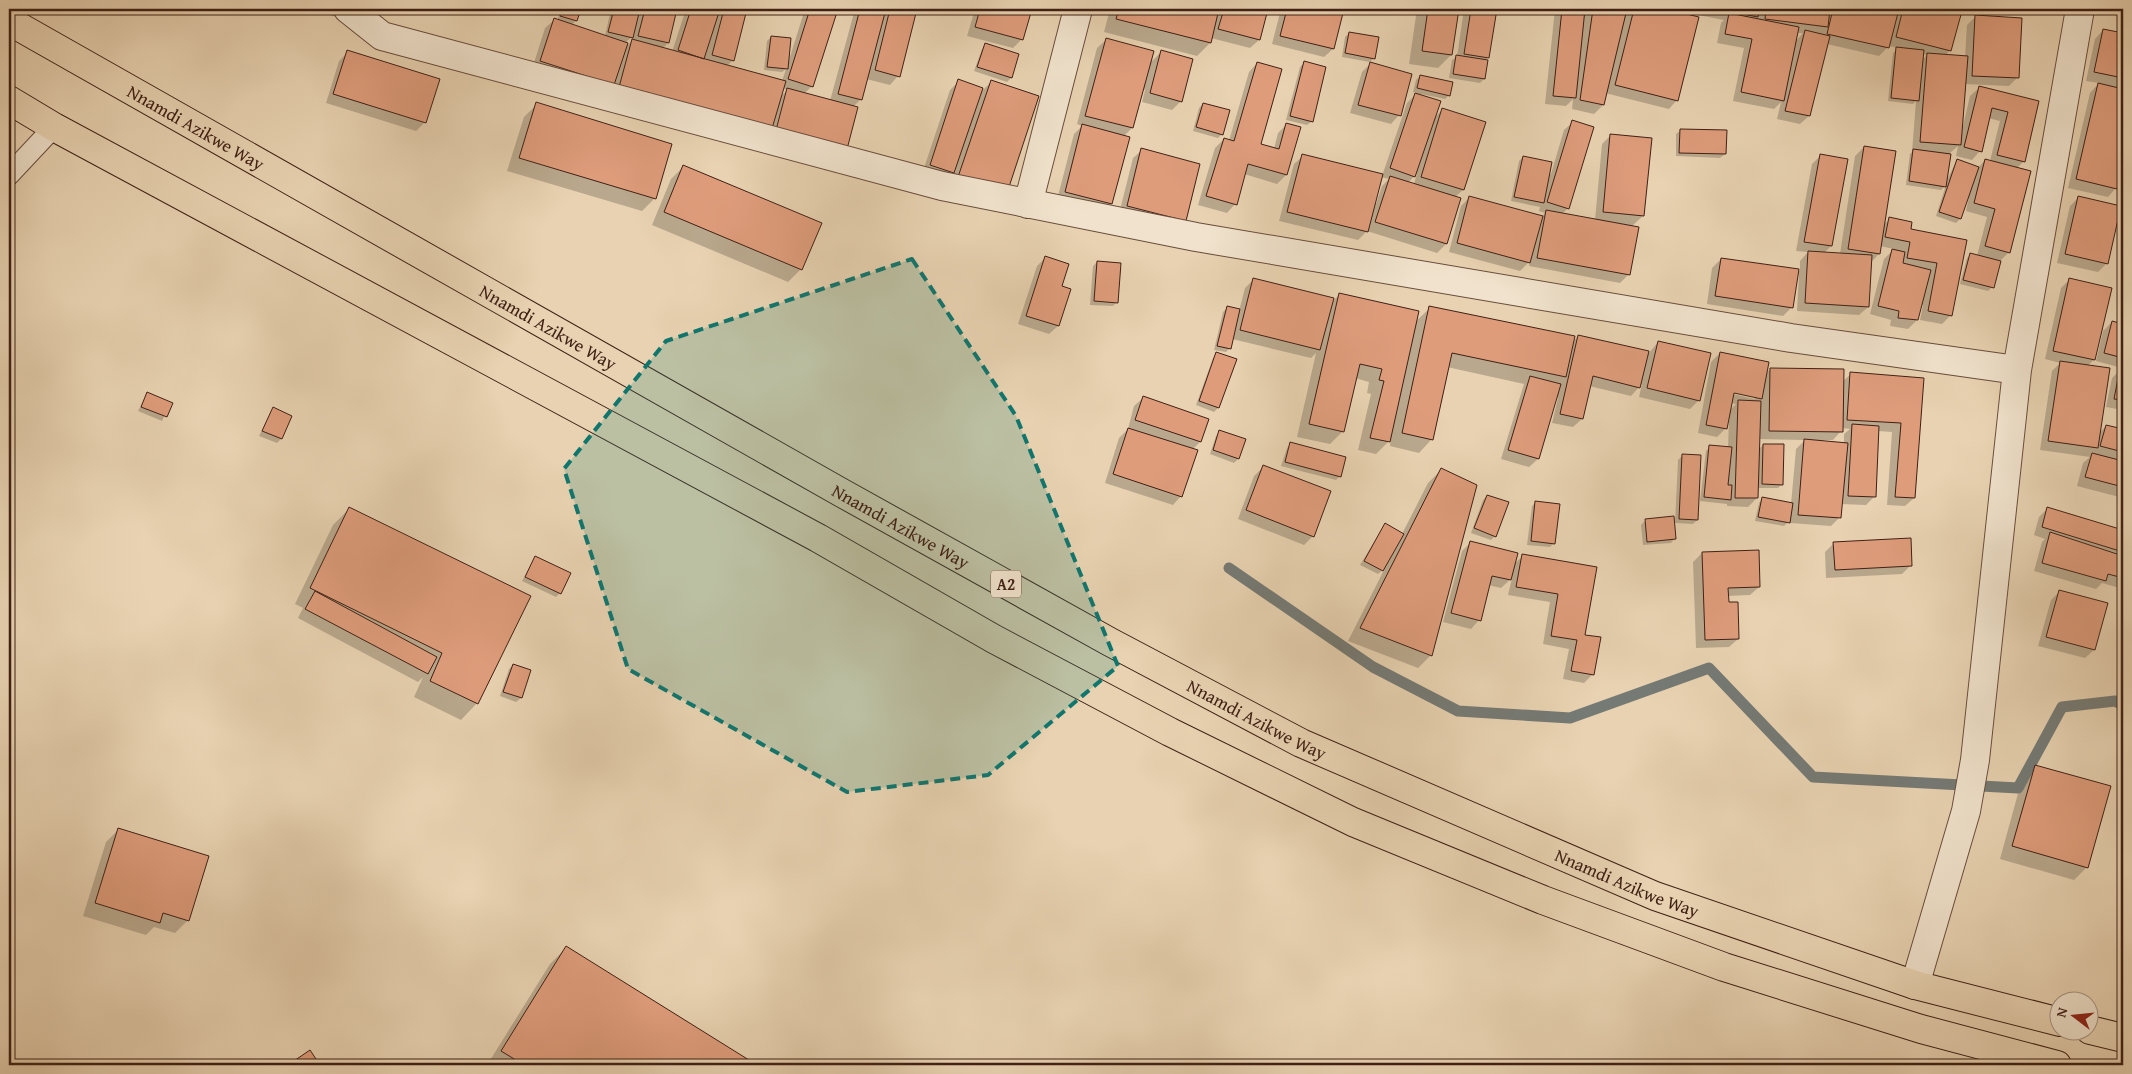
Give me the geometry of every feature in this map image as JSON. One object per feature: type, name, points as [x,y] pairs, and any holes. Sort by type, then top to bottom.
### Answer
[{"type":"highway","name":"Nnamdi Azikwe Way","points":[[9,21],[850,498],[1110,642],[1301,743],[1655,896],[1915,985],[2050,1019]]},
{"type":"highway","points":[[9,100],[54,127],[818,538],[994,639],[1170,732],[1353,822],[1543,900],[1724,967],[1921,1030],[2057,1065]]},
{"type":"highway","points":[[2100,1032],[2123,1038]]},
{"type":"street","points":[[348,9],[382,36],[942,186],[1196,237],[1791,338],[2017,370]]},
{"type":"street","points":[[1028,204],[1078,9]]},
{"type":"street","points":[[1915,985],[1966,812],[1975,760],[2017,370],[2080,9]]},
{"type":"lane","points":[[9,175],[54,127]]},
{"type":"highlighted area","points":[[912,259],[1016,416],[1118,666],[988,775],[847,792],[628,669],[564,469],[666,341]]},
{"type":"building","points":[[563,9],[581,9],[577,21],[560,16]]},
{"type":"building","points":[[614,9],[640,9],[633,38],[608,32]]},
{"type":"building","points":[[645,9],[677,9],[669,43],[638,36]]},
{"type":"building","points":[[691,9],[720,9],[704,59],[678,50]]},
{"type":"building","points":[[724,9],[747,9],[734,61],[712,55]]},
{"type":"building","points":[[810,9],[838,9],[813,87],[788,79]]},
{"type":"building","points":[[860,9],[886,9],[862,100],[838,94]]},
{"type":"building","points":[[890,9],[917,9],[900,77],[875,70]]},
{"type":"building","points":[[980,9],[1032,9],[1023,40],[975,27]]},
{"type":"building","points":[[1119,9],[1219,9],[1211,43],[1116,19]]},
{"type":"building","points":[[1224,9],[1268,9],[1260,40],[1218,29]]},
{"type":"building","points":[[1287,9],[1344,9],[1334,49],[1280,36]]},
{"type":"building","points":[[1428,9],[1459,9],[1452,55],[1422,51]]},
{"type":"building","points":[[1471,9],[1497,9],[1489,58],[1464,54]]},
{"type":"building","points":[[1562,9],[1585,9],[1576,98],[1553,96]]},
{"type":"building","points":[[1593,9],[1627,9],[1604,105],[1580,100]]},
{"type":"building","points":[[1634,9],[1666,9],[1699,17],[1678,101],[1615,85]]},
{"type":"building","points":[[1716,9],[1760,9],[1758,17]]},
{"type":"building","points":[[1766,9],[1830,9],[1828,27],[1765,19]]},
{"type":"building","points":[[1833,9],[1899,9],[1889,48],[1827,34]]},
{"type":"building","points":[[1903,9],[1962,11],[1951,51],[1896,37]]},
{"type":"building","points":[[1729,13],[1799,27],[1784,101],[1741,92],[1752,39],[1725,34]]},
{"type":"building","points":[[1975,15],[2022,18],[2019,78],[1972,76]]},
{"type":"building","points":[[554,18],[628,43],[614,85],[540,61]]},
{"type":"building","points":[[2103,29],[2123,33],[2123,78],[2094,72]]},
{"type":"building","points":[[1805,30],[1830,36],[1810,116],[1785,111]]},
{"type":"building","points":[[1349,32],[1379,37],[1375,59],[1345,53]]},
{"type":"building","points":[[771,36],[791,38],[788,69],[767,67]]},
{"type":"building","points":[[1106,38],[1154,51],[1133,128],[1085,116]]},
{"type":"building","points":[[632,39],[786,81],[771,132],[618,91]]},
{"type":"building","points":[[985,43],[1019,54],[1012,78],[977,67]]},
{"type":"building","points":[[1896,47],[1924,50],[1919,101],[1891,98]]},
{"type":"building","points":[[347,50],[440,79],[426,123],[333,94]]},
{"type":"building","points":[[1161,50],[1193,59],[1182,102],[1150,93]]},
{"type":"building","points":[[1927,53],[1968,56],[1961,145],[1920,142]]},
{"type":"building","points":[[1456,55],[1488,60],[1485,79],[1453,74]]},
{"type":"building","points":[[1304,61],[1326,67],[1313,122],[1290,116]]},
{"type":"building","points":[[1257,62],[1282,69],[1261,144],[1279,149],[1286,123],[1301,127],[1287,175],[1248,164],[1237,205],[1206,196],[1224,138],[1234,141]]},
{"type":"building","points":[[1370,62],[1412,74],[1401,116],[1358,105]]},
{"type":"building","points":[[1420,75],[1453,82],[1450,96],[1417,88]]},
{"type":"building","points":[[958,79],[983,88],[954,173],[930,165]]},
{"type":"building","points":[[991,80],[1039,96],[1007,193],[958,177]]},
{"type":"building","points":[[2098,83],[2123,89],[2123,163],[2117,189],[2076,179]]},
{"type":"building","points":[[1979,86],[2039,101],[2025,162],[1997,155],[2008,112],[1992,108],[1982,152],[1964,147]]},
{"type":"building","points":[[787,88],[858,107],[846,153],[775,134]]},
{"type":"building","points":[[1415,93],[1441,101],[1415,177],[1390,168]]},
{"type":"building","points":[[536,102],[672,144],[656,199],[519,158]]},
{"type":"building","points":[[1203,103],[1230,110],[1223,135],[1196,127]]},
{"type":"building","points":[[1442,108],[1486,122],[1464,190],[1421,177]]},
{"type":"building","points":[[1572,120],[1594,127],[1569,209],[1547,202]]},
{"type":"building","points":[[1082,124],[1130,137],[1112,204],[1065,192]]},
{"type":"building","points":[[1680,129],[1727,130],[1726,154],[1679,153]]},
{"type":"building","points":[[1610,134],[1652,138],[1644,216],[1603,212]]},
{"type":"building","points":[[1864,146],[1896,151],[1880,254],[1848,249]]},
{"type":"building","points":[[1141,148],[1200,164],[1186,221],[1127,206]]},
{"type":"building","points":[[1913,149],[1951,154],[1946,187],[1909,181]]},
{"type":"building","points":[[1302,154],[1383,174],[1368,232],[1287,212]]},
{"type":"building","points":[[1820,154],[1848,159],[1832,246],[1804,242]]},
{"type":"building","points":[[1523,156],[1552,162],[1544,203],[1514,197]]},
{"type":"building","points":[[1957,159],[1979,167],[1961,219],[1939,212]]},
{"type":"building","points":[[1985,159],[2031,171],[2010,253],[1985,246],[1995,209],[1974,203]]},
{"type":"building","points":[[683,165],[822,223],[802,270],[664,212]]},
{"type":"building","points":[[1390,176],[1461,198],[1447,244],[1375,222]]},
{"type":"building","points":[[1469,196],[1543,216],[1530,263],[1457,243]]},
{"type":"building","points":[[2078,196],[2121,206],[2108,264],[2065,254]]},
{"type":"building","points":[[1546,210],[1639,227],[1630,275],[1537,258]]},
{"type":"building","points":[[1889,217],[1912,222],[1911,229],[1967,240],[1952,316],[1928,311],[1937,263],[1907,258],[1910,242],[1885,237]]},
{"type":"building","points":[[1892,249],[1905,252],[1903,263],[1931,270],[1918,320],[1898,318],[1899,311],[1878,306]]},
{"type":"building","points":[[1808,251],[1872,255],[1869,307],[1805,303]]},
{"type":"building","points":[[1970,253],[2001,261],[1994,288],[1963,280]]},
{"type":"building","points":[[1045,256],[1069,264],[1062,286],[1071,289],[1059,326],[1026,316]]},
{"type":"building","points":[[1721,258],[1799,269],[1793,308],[1715,296]]},
{"type":"building","points":[[1097,261],[1121,263],[1118,303],[1094,301]]},
{"type":"building","points":[[1253,278],[1334,298],[1320,350],[1240,330]]},
{"type":"building","points":[[2069,278],[2112,288],[2095,360],[2053,351]]},
{"type":"building","points":[[1339,293],[1419,311],[1390,442],[1370,438],[1384,381],[1379,380],[1382,369],[1360,364],[1344,432],[1309,424]]},
{"type":"building","points":[[1227,306],[1240,309],[1231,349],[1217,346]]},
{"type":"building","points":[[1429,306],[1575,336],[1566,377],[1452,353],[1433,440],[1402,433]]},
{"type":"building","points":[[2112,321],[2123,324],[2123,358],[2104,353]]},
{"type":"building","points":[[1578,335],[1649,351],[1640,388],[1593,376],[1583,419],[1560,414]]},
{"type":"building","points":[[1658,341],[1711,353],[1700,401],[1647,388]]},
{"type":"building","points":[[1216,352],[1237,359],[1219,408],[1199,401]]},
{"type":"building","points":[[1720,352],[1769,362],[1762,399],[1734,393],[1727,429],[1706,425]]},
{"type":"building","points":[[2060,361],[2110,368],[2098,448],[2048,441]]},
{"type":"building","points":[[1770,368],[1844,369],[1843,432],[1769,431]]},
{"type":"building","points":[[2120,368],[2123,369],[2123,400],[2114,399]]},
{"type":"building","points":[[1850,372],[1924,378],[1915,498],[1895,497],[1901,423],[1847,420]]},
{"type":"building","points":[[1530,376],[1561,384],[1539,459],[1508,450]]},
{"type":"building","points":[[147,392],[173,403],[167,417],[141,407]]},
{"type":"building","points":[[1143,396],[1209,419],[1201,442],[1135,420]]},
{"type":"building","points":[[1738,400],[1761,401],[1758,498],[1735,498]]},
{"type":"building","points":[[273,407],[292,416],[282,439],[262,431]]},
{"type":"building","points":[[1852,424],[1879,426],[1876,497],[1848,496]]},
{"type":"building","points":[[2106,425],[2123,429],[2123,452],[2100,446]]},
{"type":"building","points":[[1128,428],[1198,450],[1182,497],[1113,474]]},
{"type":"building","points":[[1219,430],[1246,439],[1239,459],[1213,450]]},
{"type":"building","points":[[1804,439],[1848,443],[1841,518],[1798,515]]},
{"type":"building","points":[[1290,442],[1346,457],[1341,477],[1285,462]]},
{"type":"building","points":[[1763,444],[1784,444],[1783,485],[1762,484]]},
{"type":"building","points":[[1709,445],[1732,447],[1728,485],[1732,485],[1731,500],[1704,497]]},
{"type":"building","points":[[2092,453],[2123,461],[2123,487],[2085,477]]},
{"type":"building","points":[[1682,454],[1701,455],[1698,520],[1679,519]]},
{"type":"building","points":[[1263,465],[1331,491],[1314,537],[1246,510]]},
{"type":"building","points":[[1441,468],[1477,485],[1432,656],[1360,628]]},
{"type":"building","points":[[1487,495],[1509,502],[1496,537],[1474,528]]},
{"type":"building","points":[[1762,497],[1793,503],[1790,523],[1758,517]]},
{"type":"building","points":[[1535,501],[1560,504],[1555,544],[1531,541]]},
{"type":"building","points":[[349,507],[531,596],[478,704],[430,681],[442,653],[310,588]]},
{"type":"building","points":[[2047,507],[2123,530],[2123,552],[2042,527]]},
{"type":"building","points":[[1674,516],[1676,539],[1647,542],[1645,519]]},
{"type":"building","points":[[1385,523],[1404,534],[1383,571],[1364,561]]},
{"type":"building","points":[[2050,532],[2123,556],[2123,578],[2108,574],[2106,581],[2042,563]]},
{"type":"building","points":[[1911,538],[1912,566],[1835,570],[1833,542]]},
{"type":"building","points":[[1470,541],[1518,553],[1511,580],[1492,576],[1481,621],[1451,613]]},
{"type":"building","points":[[1759,550],[1760,587],[1728,588],[1729,602],[1738,602],[1739,639],[1705,640],[1702,552]]},
{"type":"building","points":[[1522,554],[1597,567],[1585,635],[1601,637],[1594,675],[1571,671],[1577,640],[1551,636],[1558,594],[1516,587]]},
{"type":"building","points":[[535,556],[571,573],[561,594],[525,577]]},
{"type":"building","points":[[2059,590],[2108,603],[2095,650],[2046,637]]},
{"type":"building","points":[[315,591],[437,657],[428,674],[305,609]]},
{"type":"building","points":[[513,664],[531,670],[522,698],[503,692]]},
{"type":"building","points":[[2035,765],[2111,786],[2088,868],[2012,846]]},
{"type":"building","points":[[118,828],[209,856],[189,921],[163,913],[160,923],[95,903]]},
{"type":"building","points":[[566,946],[757,1065],[524,1065],[501,1051]]},
{"type":"building","points":[[310,1050],[320,1065],[288,1065]]},
{"type":"waterway","points":[[1229,568],[1373,667],[1458,711],[1570,718],[1709,668],[1813,777],[2018,788],[2062,707],[2115,701],[2123,705]]}]
